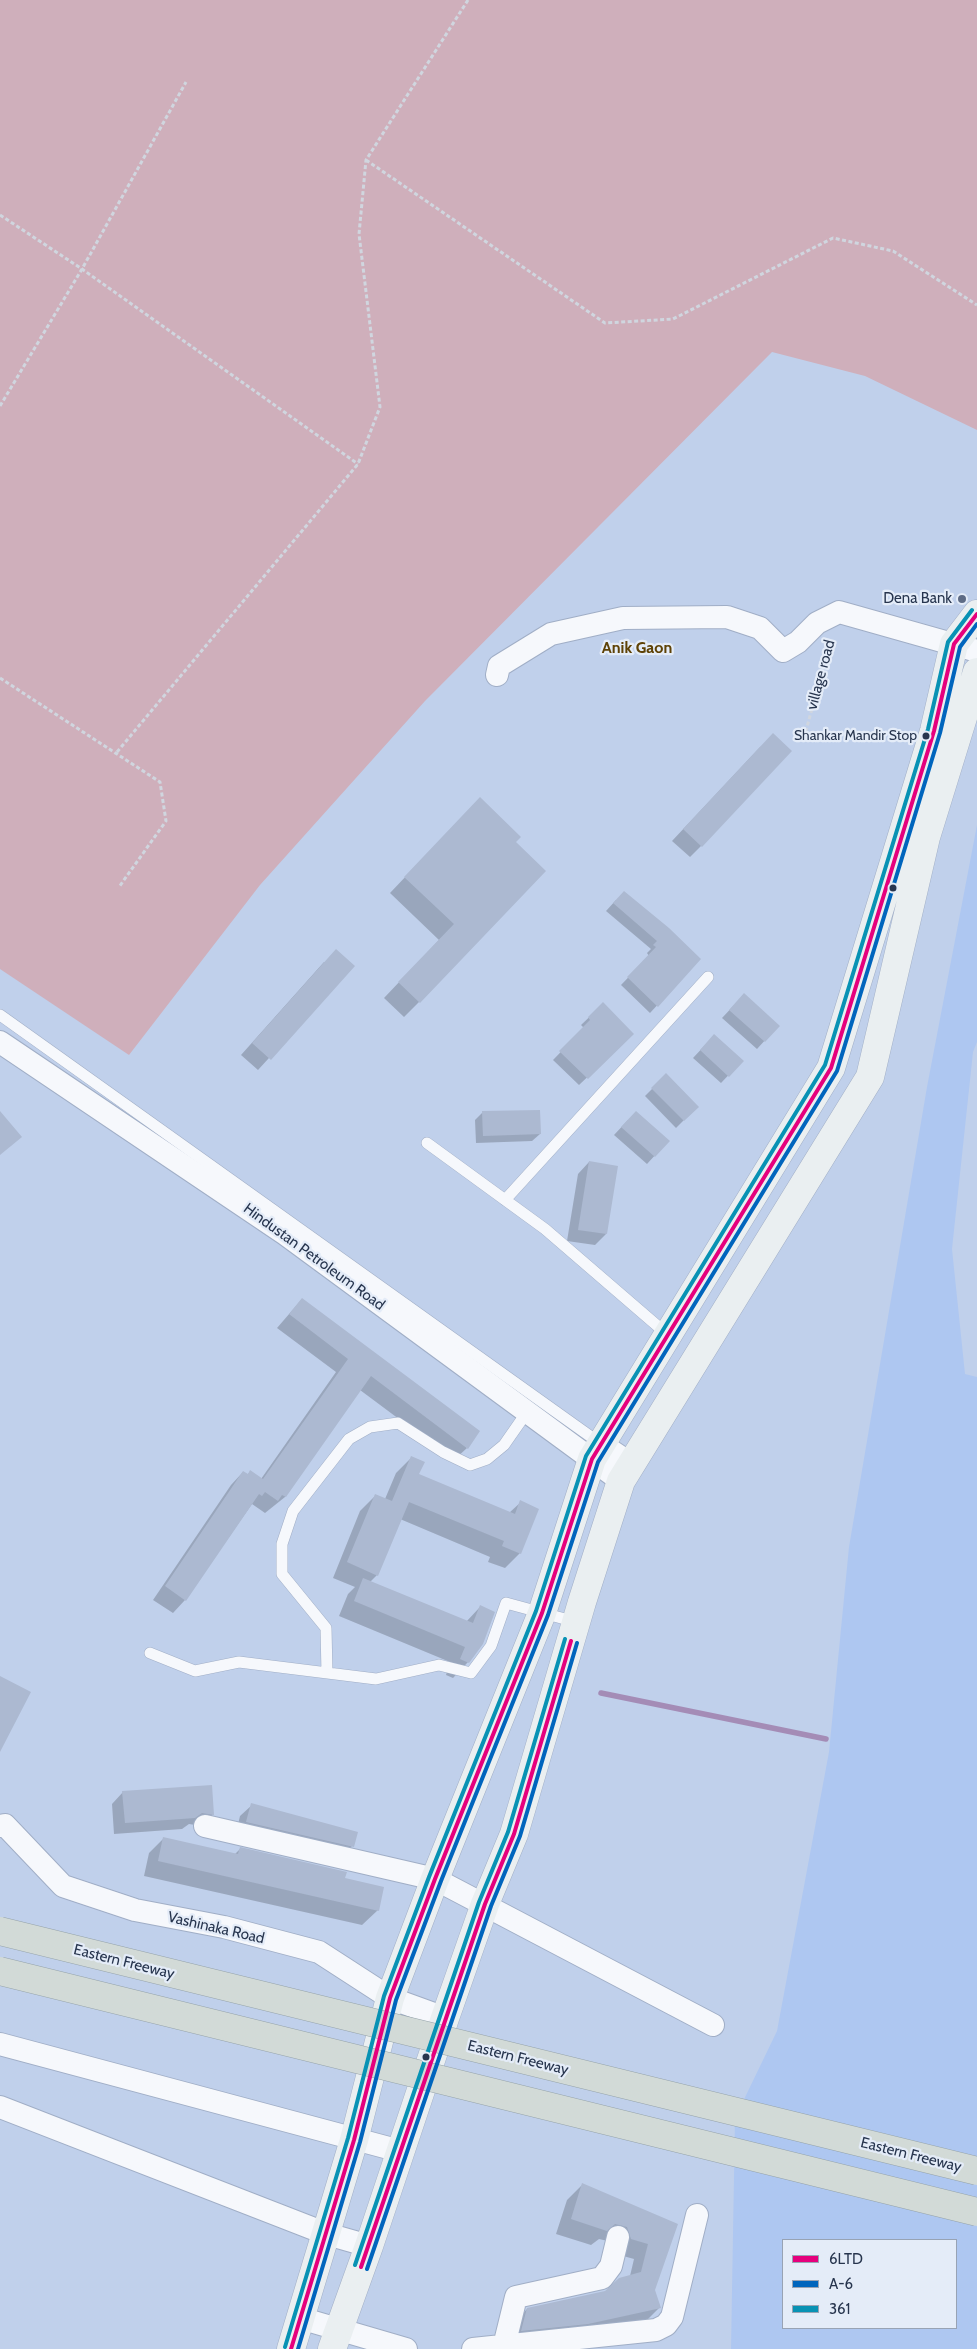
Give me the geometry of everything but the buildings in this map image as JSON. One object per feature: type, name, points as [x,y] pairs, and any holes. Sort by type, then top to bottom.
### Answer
[{"type":"highway","name":"Eastern Freeway","points":[[0,1931],[977,2171]]},
{"type":"highway","points":[[0,1971],[977,2212]]},
{"type":"main road","points":[[291,2349],[339,2195],[390,1998],[435,1879],[542,1613],[597,1451],[830,1068],[934,731],[977,614]]},
{"type":"main road","points":[[335,2339],[369,2246],[485,1904],[514,1834],[576,1622],[626,1472],[870,1077],[926,837],[977,672]]},
{"type":"main road","points":[[339,2195],[381,2207]]},
{"type":"street","points":[[496,675],[499,666],[551,634],[622,618],[727,617],[760,628],[783,651],[798,642],[817,623],[838,612],[965,647]]},
{"type":"street","name":"Hindustan Petroleum Road","points":[[0,1042],[285,1234],[527,1412],[597,1451],[626,1472]]},
{"type":"street","name":"Vashinaka Road","points":[[2,1820],[62,1886],[134,1910],[224,1927],[319,1952],[390,1998],[445,2018]]},
{"type":"street","points":[[205,1826],[435,1879],[713,2026]]},
{"type":"street","points":[[0,2044],[400,2151]]},
{"type":"street","points":[[0,2107],[327,2234],[369,2246]]},
{"type":"street","points":[[473,2349],[656,2330],[666,2325],[672,2317],[697,2215]]},
{"type":"street","points":[[504,2346],[516,2297],[602,2278],[611,2266],[618,2237]]},
{"type":"street","points":[[300,2318],[335,2339],[406,2349]]},
{"type":"lane","points":[[505,1200],[708,977]]},
{"type":"lane","points":[[0,1015],[597,1451]]},
{"type":"lane","points":[[427,1143],[545,1230],[668,1335]]},
{"type":"lane","points":[[327,1673],[326,1628],[282,1574],[282,1544],[293,1511],[349,1439],[370,1427],[398,1423],[443,1452],[470,1465],[487,1459],[504,1445],[527,1412]]},
{"type":"lane","points":[[150,1653],[195,1671],[239,1662],[376,1679],[439,1664],[471,1672],[491,1646],[506,1603],[576,1622]]},
{"type":"path","points":[[117,752],[358,464],[380,406],[358,234],[366,160],[468,0]]},
{"type":"path","points":[[0,406],[82,269],[186,82]]},
{"type":"path","points":[[366,160],[605,323],[673,319],[833,238],[893,251],[977,305]]},
{"type":"path","points":[[0,215],[82,269],[358,464]]},
{"type":"path","name":"village road","points":[[804,738],[838,612]]},
{"type":"path","points":[[0,678],[117,752],[160,782],[166,821],[120,887]]},
{"type":"shaded area","points":[[0,0],[977,0],[977,430],[865,376],[772,352],[425,701],[260,885],[129,1055],[0,969]]},
{"type":"shaded area","points":[[977,825],[977,1042],[973,1052],[952,1249],[965,1374],[977,1377],[977,2349],[731,2349],[735,2118],[777,2031],[829,1752],[849,1547],[927,1087]]},
{"type":"waterway","points":[[601,1693],[826,1739]]},
{"type":"transit line","name":"361","points":[[285,2347],[348,2138],[384,1996],[429,1877],[536,1611],[586,1456],[825,1065],[928,729],[948,642],[972,610]]},
{"type":"transit line","name":"6LTD","points":[[291,2349],[354,2140],[390,1998],[435,1879],[542,1613],[592,1459],[831,1068],[934,731],[954,644],[977,614]]},
{"type":"transit line","name":"A-6","points":[[298,2349],[360,2142],[396,2000],[441,1881],[548,1615],[598,1462],[837,1071],[940,733],[960,647],[977,624]]},
{"type":"transit line","name":"361","points":[[355,2265],[479,1902],[508,1832],[565,1639]]},
{"type":"transit line","name":"6LTD","points":[[361,2267],[485,1904],[514,1834],[571,1641]]},
{"type":"transit line","name":"A-6","points":[[367,2269],[491,1906],[520,1836],[577,1643]]},
{"type":"place","name":"Dena Bank","points":[[962,599]]},
{"type":"place","name":"Shankar Mandir Stop","points":[[926,736]]},
{"type":"district","name":"Anik Gaon","points":[[637,648]]}]
